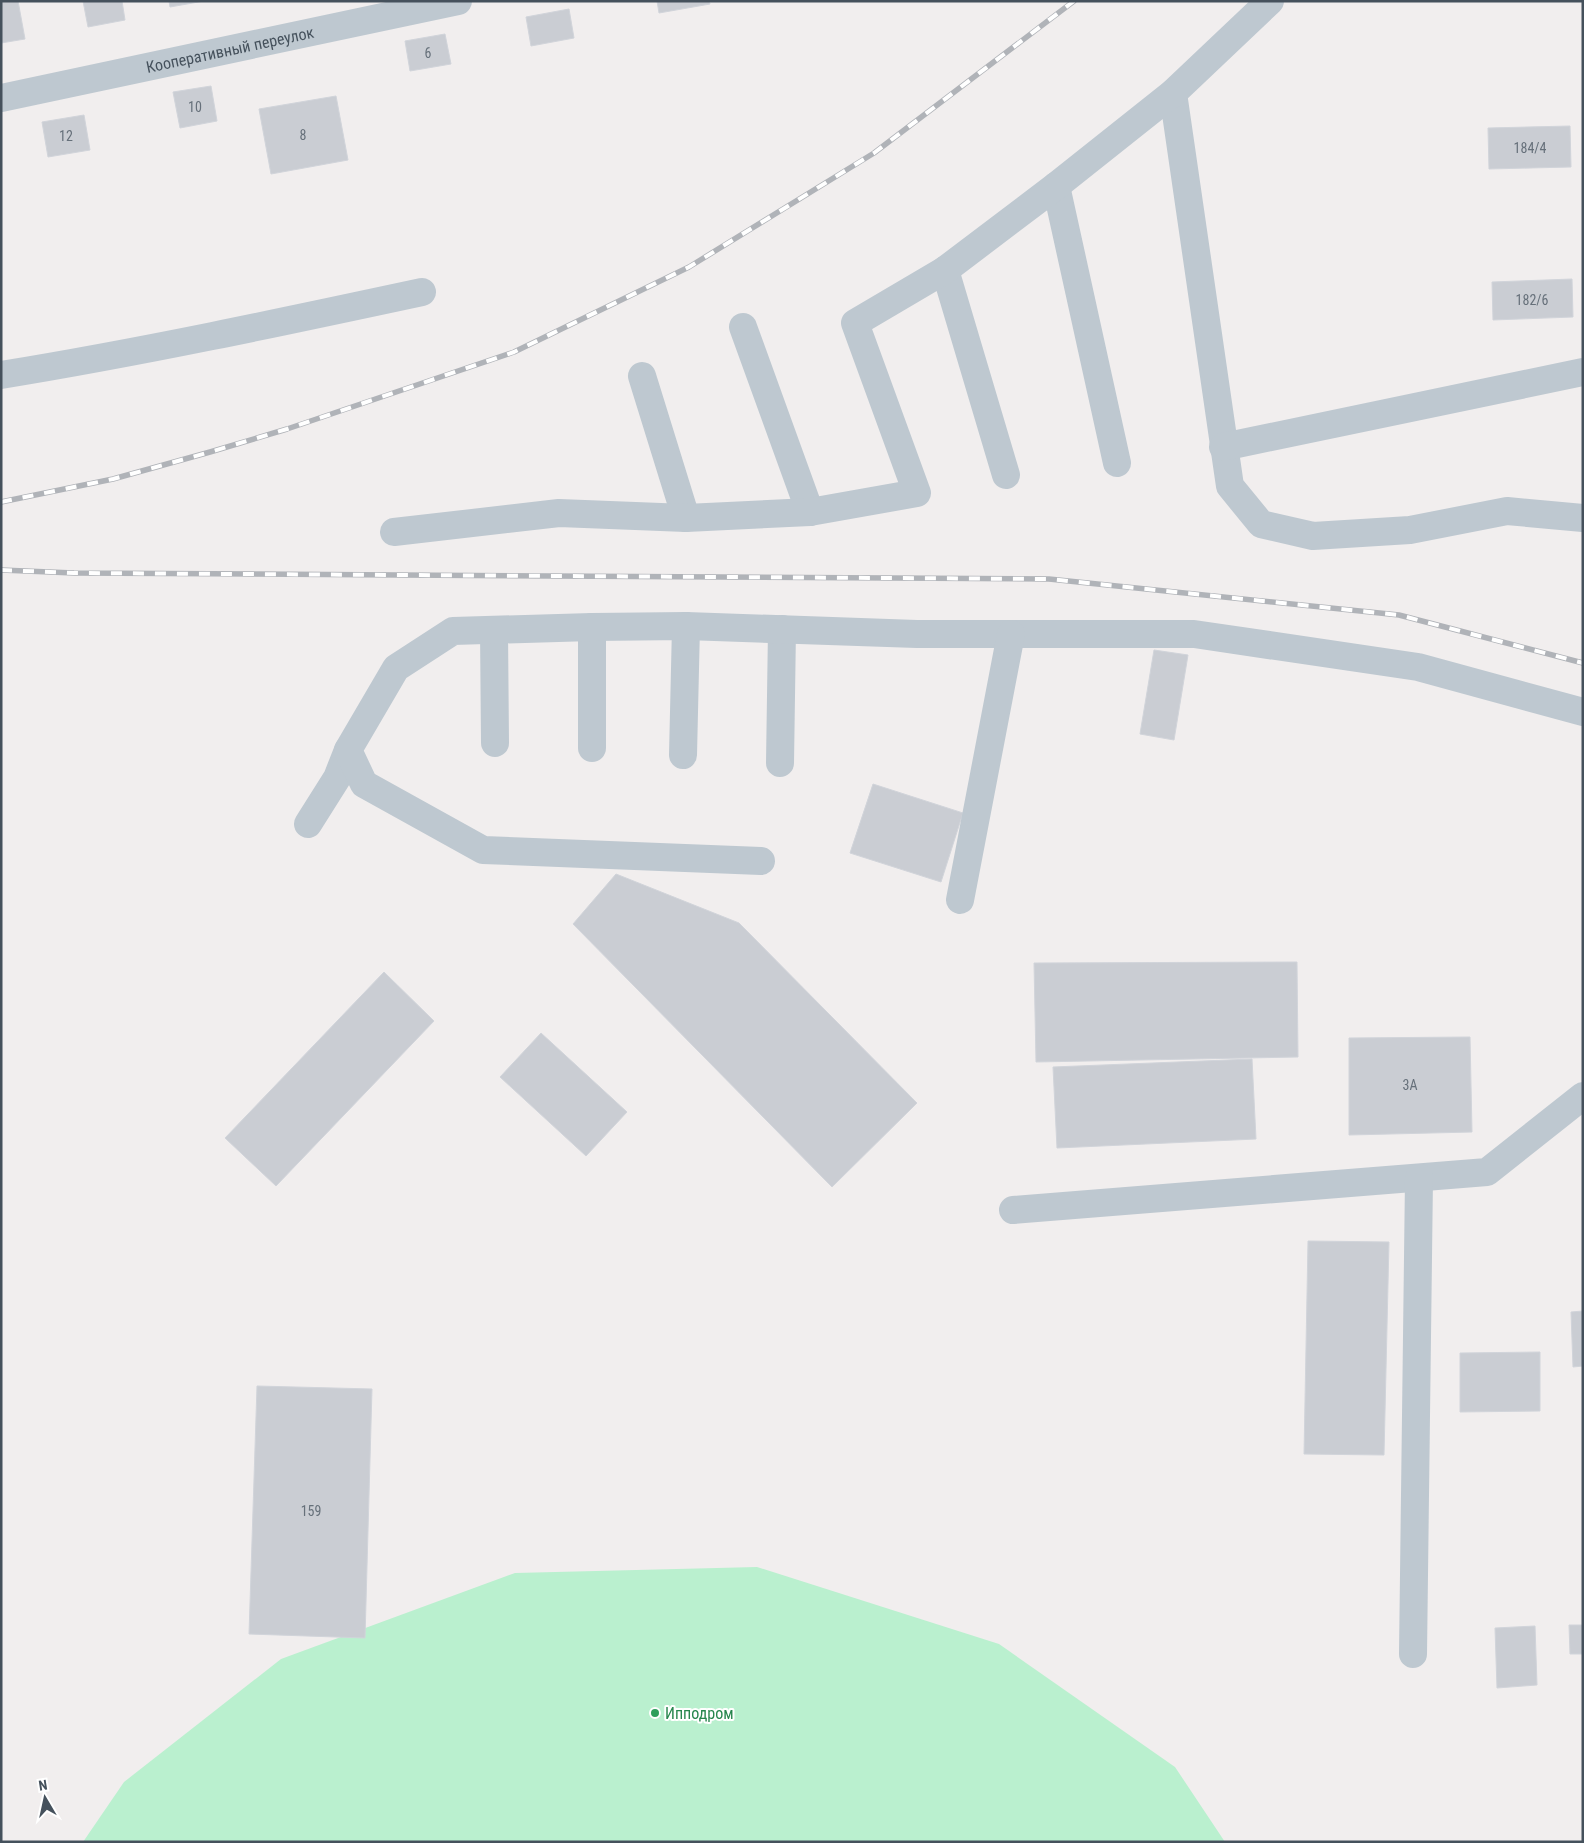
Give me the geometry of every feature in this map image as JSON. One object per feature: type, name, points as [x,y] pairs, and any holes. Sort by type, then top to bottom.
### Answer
[{"type":"street","name":"Кооперативный переулок","points":[[1,98],[458,1]]},
{"type":"street","points":[[394,532],[559,513],[686,518],[810,512],[917,492],[856,323],[945,270],[1056,186],[1173,93],[1270,1]]},
{"type":"street","points":[[1173,93],[1230,486],[1261,524],[1313,536],[1410,530],[1507,511],[1583,518]]},
{"type":"street","points":[[1056,186],[1117,463]]},
{"type":"street","points":[[945,270],[1006,476]]},
{"type":"street","points":[[1,375],[223,334],[422,292]]},
{"type":"street","points":[[743,327],[810,512]]},
{"type":"street","points":[[1223,446],[1583,372]]},
{"type":"street","points":[[642,376],[686,518]]},
{"type":"street","points":[[683,755],[686,626]]},
{"type":"street","points":[[308,824],[337,778],[348,750],[396,668],[453,631],[686,626],[917,634],[1194,634],[1418,667],[1583,712]]},
{"type":"street","points":[[592,627],[592,748]]},
{"type":"street","points":[[494,630],[495,743]]},
{"type":"street","points":[[780,763],[782,630]]},
{"type":"street","points":[[960,900],[1011,634]]},
{"type":"street","points":[[348,750],[364,784],[483,850],[761,861]]},
{"type":"street","points":[[1013,1210],[1486,1172],[1583,1096]]},
{"type":"street","points":[[1413,1654],[1420,1178]]},
{"type":"green space","name":"Ипподром","points":[[757,1567],[999,1644],[1175,1767],[1225,1842],[83,1842],[124,1782],[281,1659],[515,1573]]},
{"type":"building","points":[[1,1],[18,1],[25,39],[1,43]]},
{"type":"building","points":[[83,1],[122,1],[125,20],[88,27]]},
{"type":"building","points":[[169,1],[204,1],[170,7]]},
{"type":"building","points":[[657,1],[709,1],[710,4],[659,13]]},
{"type":"building","points":[[569,9],[574,38],[531,46],[526,17]]},
{"type":"building","points":[[445,34],[451,64],[410,71],[405,41]]},
{"type":"building","points":[[211,86],[217,121],[180,128],[173,92]]},
{"type":"building","points":[[336,96],[348,160],[271,174],[259,109]]},
{"type":"building","points":[[84,115],[90,150],[48,157],[42,122]]},
{"type":"building","points":[[1570,126],[1571,167],[1489,169],[1488,128]]},
{"type":"building","points":[[1572,279],[1573,317],[1493,320],[1492,282]]},
{"type":"building","points":[[1154,650],[1188,655],[1174,740],[1140,734]]},
{"type":"building","points":[[873,784],[963,813],[941,882],[850,853]]},
{"type":"building","points":[[616,874],[739,923],[917,1103],[832,1187],[573,924]]},
{"type":"building","points":[[1297,962],[1298,1057],[1036,1062],[1034,963]]},
{"type":"building","points":[[384,972],[434,1021],[276,1186],[225,1138]]},
{"type":"building","points":[[541,1033],[627,1112],[586,1156],[500,1077]]},
{"type":"building","points":[[1470,1037],[1472,1132],[1349,1135],[1349,1038]]},
{"type":"building","points":[[1252,1059],[1256,1139],[1057,1148],[1053,1067]]},
{"type":"building","points":[[1308,1241],[1389,1242],[1384,1455],[1304,1454]]},
{"type":"building","points":[[1583,1311],[1583,1366],[1573,1367],[1571,1312]]},
{"type":"building","points":[[1540,1352],[1540,1411],[1460,1412],[1460,1353]]},
{"type":"building","points":[[257,1386],[372,1389],[365,1638],[249,1634]]},
{"type":"building","points":[[1569,1625],[1583,1625],[1583,1654],[1570,1654]]},
{"type":"building","points":[[1535,1626],[1537,1685],[1497,1688],[1495,1628]]},
{"type":"railway","points":[[1,502],[113,479],[210,452],[287,429],[514,352],[689,267],[874,153],[1074,1]]},
{"type":"railway","points":[[1,570],[74,573],[1049,579],[1399,615],[1583,663]]},
{"type":"place","name":"Ипподром","points":[[655,1713]]}]
